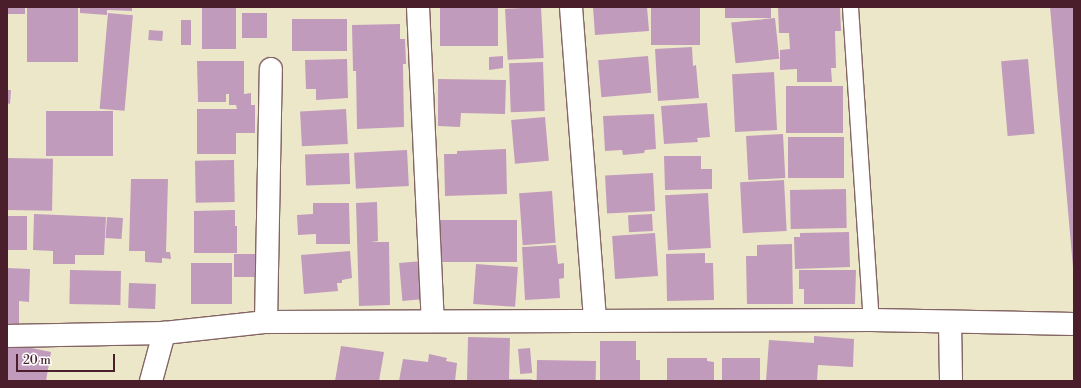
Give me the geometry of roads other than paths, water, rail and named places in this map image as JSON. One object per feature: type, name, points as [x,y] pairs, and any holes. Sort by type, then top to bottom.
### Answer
[{"type":"street","points":[[418,7],[433,321]]},
{"type":"street","points":[[571,7],[595,320]]},
{"type":"street","points":[[266,322],[271,69]]},
{"type":"street","points":[[7,336],[164,333],[266,322],[871,320],[1074,324]]},
{"type":"street","points":[[950,322],[951,381]]},
{"type":"street","points":[[151,381],[164,333]]},
{"type":"lane","points":[[850,7],[871,320]]}]
